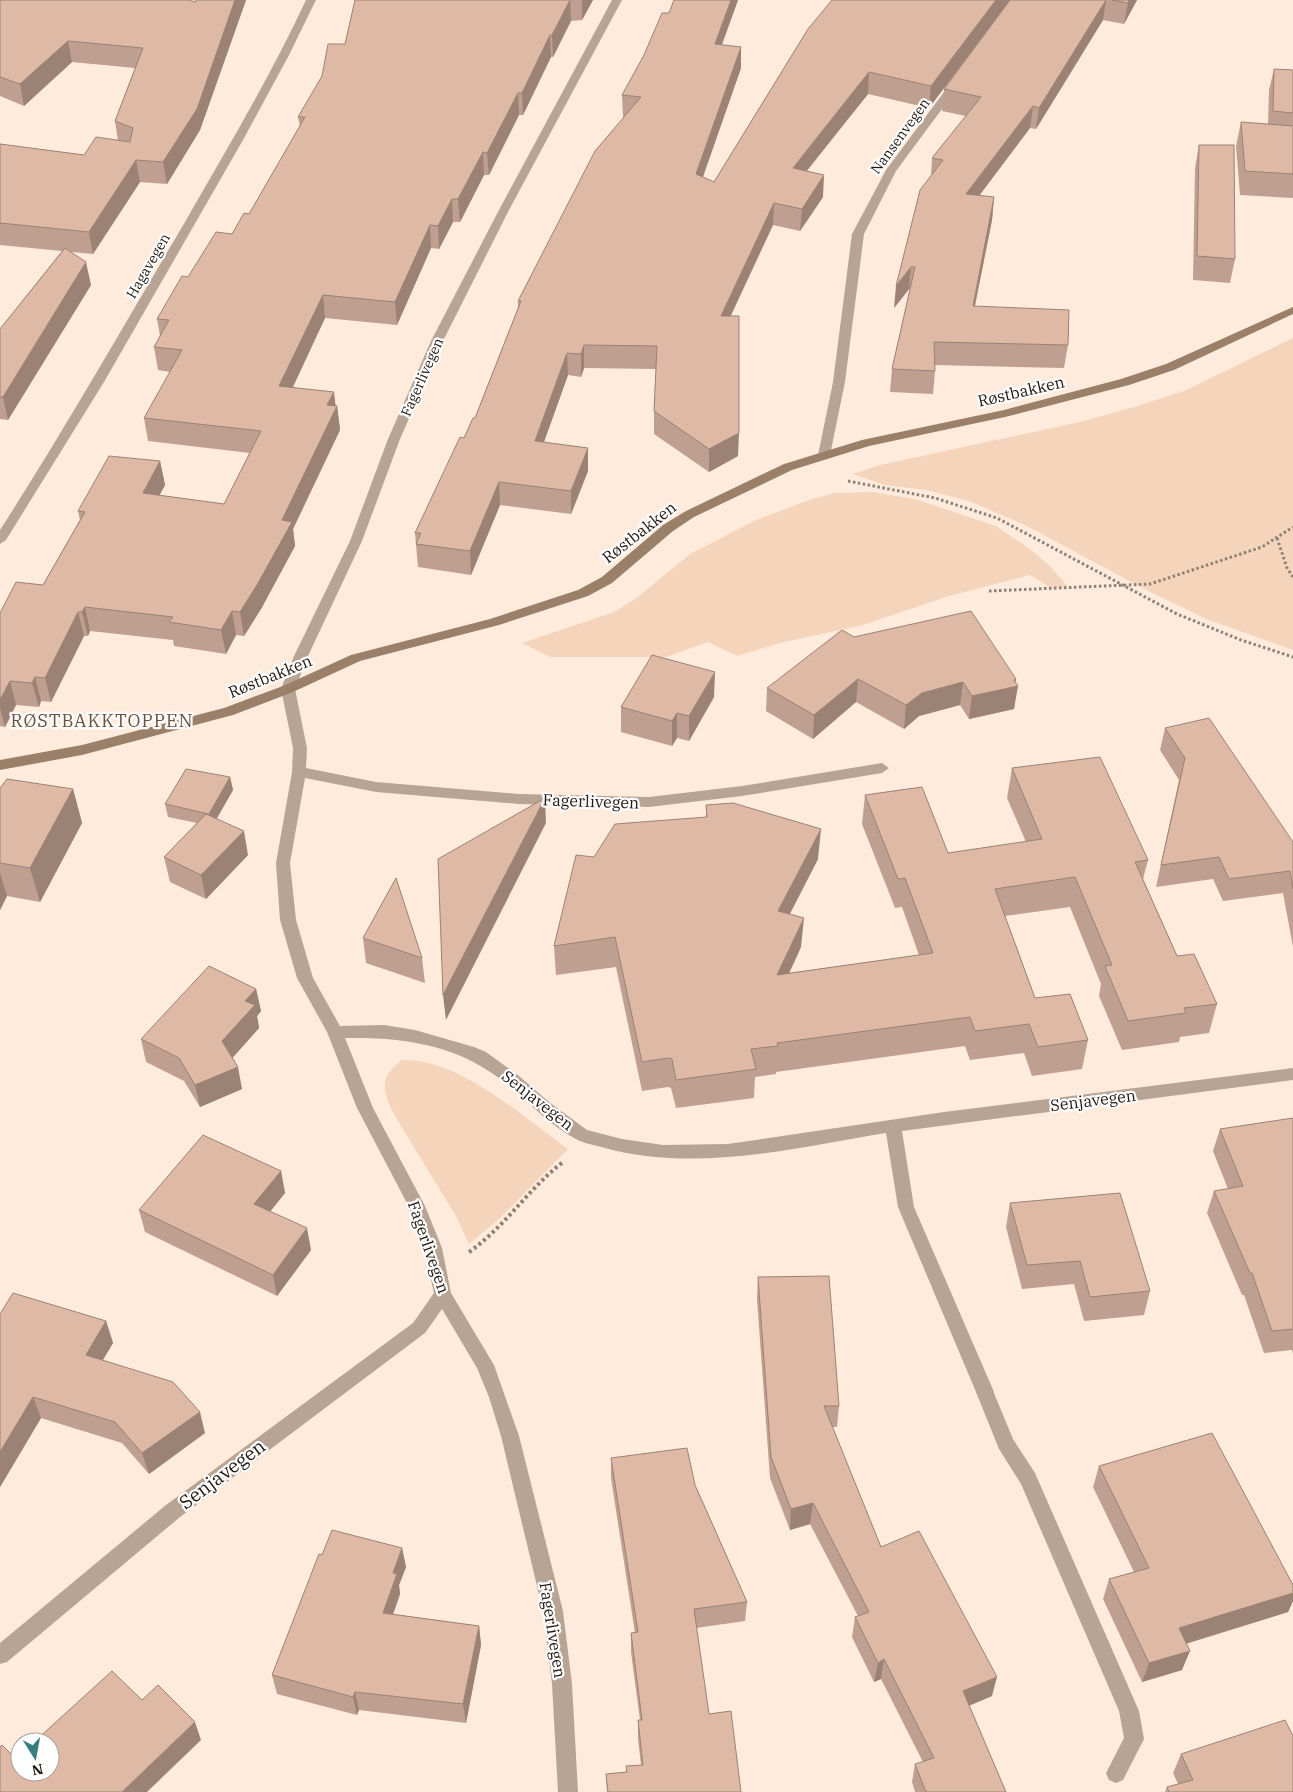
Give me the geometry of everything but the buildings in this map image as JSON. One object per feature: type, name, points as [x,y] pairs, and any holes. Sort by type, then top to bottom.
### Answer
[{"type":"street","name":"Hagavegen","points":[[0,540],[43,474],[114,357],[232,154],[267,91],[311,0]]},
{"type":"street","name":"Fagerlivegen","points":[[568,1792],[562,1684],[553,1611],[513,1446],[498,1397],[485,1365],[443,1294],[437,1266],[417,1206],[365,1108],[335,1032],[305,978],[288,920],[283,863],[300,772],[300,748],[288,689],[301,656],[356,542],[394,439],[437,341],[504,210],[617,0]]},
{"type":"street","name":"Nansenvegen","points":[[824,455],[839,382],[858,234],[892,170],[963,74]]},
{"type":"street","name":"Røstbakken","points":[[0,764],[82,750],[228,712],[288,689],[356,658],[494,622],[588,590],[607,580],[668,528],[690,514],[788,466],[866,443],[1005,413],[1125,382],[1170,367],[1293,310]]},
{"type":"street","name":"Fagerlivegen","points":[[300,772],[376,787],[519,799],[649,802],[742,791],[882,768]]},
{"type":"street","name":"Senjavegen","points":[[335,1032],[384,1031],[424,1038],[468,1051],[480,1056],[513,1080],[543,1107],[582,1135],[601,1141],[663,1152],[710,1151],[893,1127],[944,1118],[1293,1074]]},
{"type":"street","points":[[893,1127],[906,1207],[1006,1443],[1028,1479],[1129,1711],[1134,1739],[1116,1773]]},
{"type":"street","name":"Senjavegen","points":[[0,1655],[173,1511],[419,1328],[443,1294]]},
{"type":"path","points":[[844,479],[868,487],[935,498],[997,518],[1177,614],[1219,632],[1293,657]]},
{"type":"path","points":[[989,591],[1150,584],[1186,574],[1248,552],[1277,538],[1293,527]]},
{"type":"path","points":[[1277,538],[1287,568],[1293,577]]},
{"type":"path","points":[[437,1266],[478,1247],[504,1221],[540,1179],[574,1155],[601,1141]]},
{"type":"shaded area","points":[[1293,338],[1293,650],[1206,619],[1146,590],[1025,525],[969,501],[926,490],[885,485],[853,474],[880,465],[1080,422],[1134,407],[1184,391]]},
{"type":"shaded area","points":[[872,492],[915,499],[996,526],[1030,549],[1049,565],[1068,587],[1051,588],[1030,575],[949,596],[863,625],[780,643],[737,656],[708,642],[666,657],[550,657],[522,643],[614,612],[638,597],[690,554],[756,520],[812,499],[835,493]]},
{"type":"shaded area","points":[[402,1060],[424,1062],[468,1079],[511,1106],[568,1149],[500,1218],[469,1244],[457,1218],[392,1111],[386,1096],[385,1083],[387,1077],[390,1071]]},
{"type":"district","name":"RØSTBAKKTOPPEN","points":[[102,721]]}]
